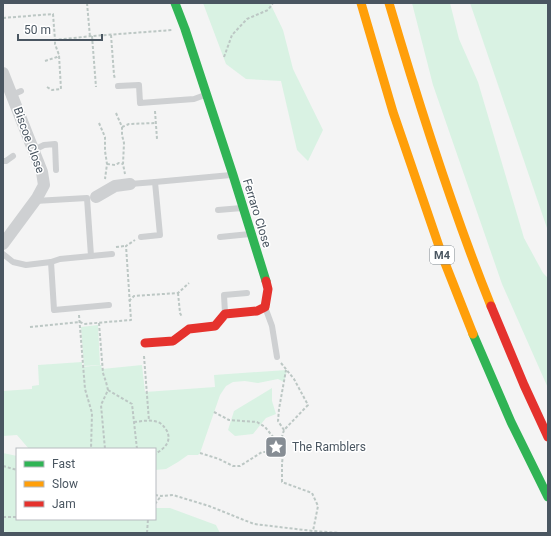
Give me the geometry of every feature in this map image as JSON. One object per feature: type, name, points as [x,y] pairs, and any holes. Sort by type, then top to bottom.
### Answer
[{"type":"main road","name":"Ferraro Close","points":[[175,3],[207,94],[268,289],[265,307]]},
{"type":"main road","name":"M4","points":[[361,3],[396,119],[443,258],[462,309],[511,422],[548,498]]},
{"type":"main road","name":"M4","points":[[389,3],[417,99],[448,194],[507,347],[548,437]]},
{"type":"main road","points":[[144,343],[173,341],[189,328],[215,326],[225,314],[257,311],[265,307]]},
{"type":"street","name":"Biscoe Close","points":[[3,73],[17,93],[42,172],[44,185],[35,201],[3,244]]},
{"type":"street","points":[[95,196],[115,186],[128,184]]},
{"type":"lane","points":[[118,86],[139,84],[140,102],[194,99],[207,94]]},
{"type":"lane","points":[[34,150],[44,145],[55,144],[56,170]]},
{"type":"lane","points":[[3,161],[6,161],[14,156]]},
{"type":"lane","points":[[128,184],[233,175]]},
{"type":"lane","points":[[141,237],[160,235],[156,182]]},
{"type":"lane","points":[[35,201],[95,196],[91,256]]},
{"type":"lane","points":[[218,210],[243,208]]},
{"type":"lane","points":[[220,237],[251,234]]},
{"type":"lane","points":[[3,254],[13,262],[26,265],[51,262],[60,259],[112,254]]},
{"type":"lane","points":[[51,262],[54,310],[109,305]]},
{"type":"lane","points":[[225,314],[224,294],[247,293]]},
{"type":"lane","points":[[265,307],[272,326],[277,357]]},
{"type":"path","points":[[88,3],[96,86]]},
{"type":"path","points":[[224,57],[232,35],[247,19],[268,10],[273,3]]},
{"type":"path","points":[[3,18],[53,14],[55,44],[59,55],[61,89],[52,90],[47,87]]},
{"type":"path","points":[[55,40],[185,29]]},
{"type":"path","points":[[111,35],[114,75],[118,86]]},
{"type":"path","points":[[45,61],[59,55]]},
{"type":"path","points":[[155,102],[157,139]]},
{"type":"path","points":[[116,113],[122,127],[124,143],[123,164],[128,184]]},
{"type":"path","points":[[95,196],[107,164],[104,151],[105,137],[99,123]]},
{"type":"path","points":[[122,127],[129,124],[156,123]]},
{"type":"path","points":[[107,164],[123,164]]},
{"type":"path","points":[[114,247],[126,246],[141,237]]},
{"type":"path","points":[[30,327],[80,322],[84,324],[131,320],[126,246]]},
{"type":"path","points":[[130,301],[134,296],[178,293],[190,283]]},
{"type":"path","points":[[178,293],[180,313],[189,328]]},
{"type":"path","points":[[80,322],[85,389],[92,413],[91,448]]},
{"type":"path","points":[[100,323],[103,373],[108,390],[101,405],[105,448]]},
{"type":"path","points":[[144,343],[143,359],[149,421]]},
{"type":"path","points":[[277,357],[294,379],[308,405],[284,430],[281,440],[284,447],[282,458],[282,482],[312,493],[318,506],[313,531]]},
{"type":"path","points":[[284,430],[278,421],[286,370]]},
{"type":"path","points":[[108,390],[132,404],[137,448]]},
{"type":"path","points":[[214,412],[229,420],[257,422],[265,427],[274,438],[281,440]]},
{"type":"path","points":[[134,422],[149,421],[161,424],[166,428],[168,434],[167,444],[156,453]]},
{"type":"path","points":[[200,453],[219,459],[233,466],[240,466],[262,452],[268,452],[282,458]]},
{"type":"path","points":[[3,466],[16,470]]},
{"type":"path","points":[[156,495],[173,495],[209,506],[254,524],[340,533]]},
{"type":"path","points":[[156,502],[160,496]]},
{"type":"path","points":[[3,517],[16,517]]},
{"type":"path","points":[[146,533],[148,520]]},
{"type":"green space","points":[[203,3],[270,3],[283,30],[293,69],[323,130],[308,161],[297,150],[281,81],[246,79],[226,64]]},
{"type":"green space","points":[[412,3],[450,3],[459,39],[478,82],[524,238],[543,273],[548,278],[548,388],[502,284],[433,85]]},
{"type":"green space","points":[[470,3],[548,3],[548,231]]},
{"type":"green space","points":[[98,325],[100,365],[84,366],[81,327]]},
{"type":"green space","points":[[82,362],[82,367],[101,365],[102,369],[142,365],[145,392],[215,387],[214,375],[287,370],[284,382],[278,379],[258,383],[245,381],[233,382],[226,386],[220,395],[200,453],[198,455],[188,455],[166,469],[156,470],[156,448],[28,448],[17,435],[3,436],[3,391],[32,389],[32,386],[39,385],[38,365]]},
{"type":"green space","points":[[272,388],[272,401],[276,414],[266,418],[253,434],[235,436],[228,430],[234,411]]},
{"type":"green space","points":[[3,453],[16,456],[16,520],[156,520],[156,508],[170,508],[216,525],[220,533],[3,533]]},
{"type":"traffic: fast","points":[[175,3],[233,175],[266,281]]},
{"type":"traffic: fast","points":[[473,334],[511,422],[548,497]]},
{"type":"traffic: slow","points":[[361,3],[393,112],[443,258],[473,334]]},
{"type":"traffic: slow","points":[[389,3],[436,156],[462,231],[491,306]]},
{"type":"traffic: jam","points":[[145,343],[173,341],[189,329],[215,326],[225,314],[257,311],[265,307],[268,289],[266,281]]},
{"type":"traffic: jam","points":[[491,306],[524,385],[548,437]]},
{"type":"place","name":"The Ramblers","points":[[276,447]]}]
